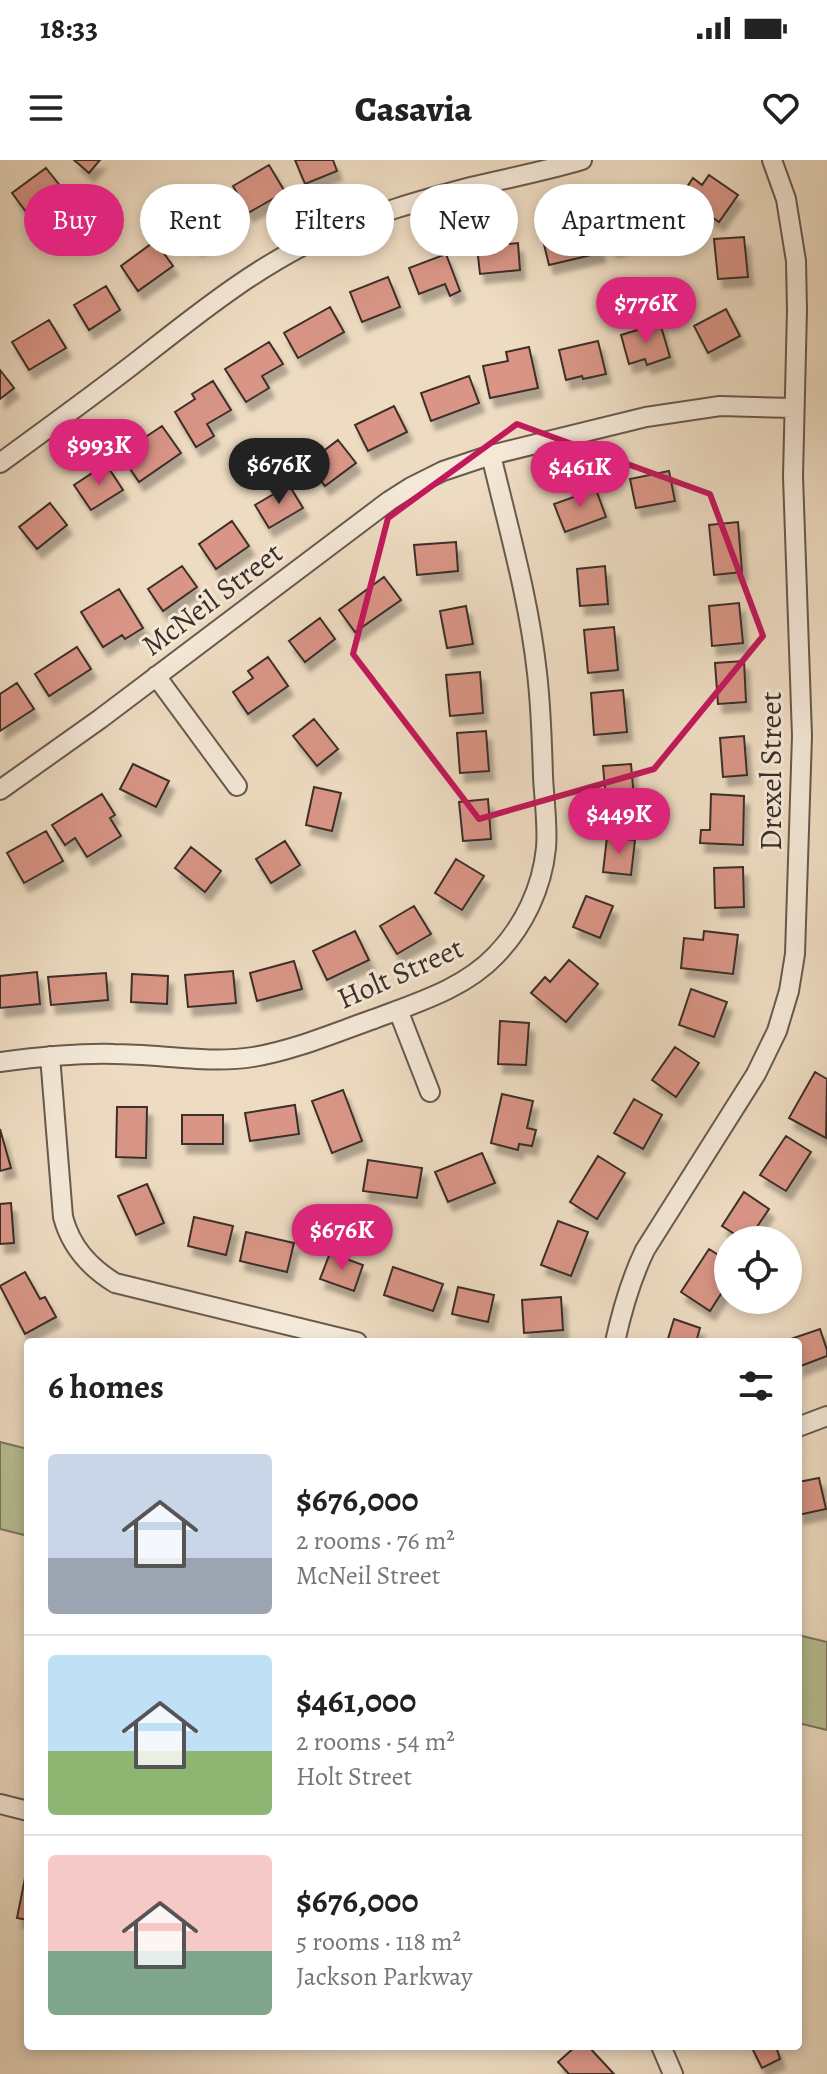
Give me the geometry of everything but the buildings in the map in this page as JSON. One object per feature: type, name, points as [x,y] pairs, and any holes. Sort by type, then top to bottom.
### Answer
[{"type":"street","points":[[0,463],[199,312],[287,254],[329,233],[400,207],[582,160]]},
{"type":"street","name":"Drexel Street","points":[[616,1338],[620,1315],[645,1250],[756,1074],[777,1031],[789,991],[795,954],[802,736],[793,476],[796,261],[786,199],[772,160]]},
{"type":"street","name":"McNeil Street","points":[[0,790],[100,719],[389,501],[443,471],[491,455],[646,417],[720,406],[793,408]]},
{"type":"street","name":"Holt Street","points":[[0,1062],[113,1053],[224,1059],[253,1057],[300,1046],[442,992],[485,966],[498,953],[531,904],[546,847],[537,671],[525,596],[491,455]]},
{"type":"street","points":[[156,676],[237,786]]},
{"type":"street","points":[[398,1010],[430,1092]]},
{"type":"street","points":[[50,1056],[63,1217],[79,1254],[96,1272],[115,1283],[341,1338]]},
{"type":"street","points":[[802,1425],[827,1416]]},
{"type":"street","points":[[0,1804],[24,1810]]},
{"type":"street","points":[[663,2050],[673,2074]]},
{"type":"highlighted area","points":[[517,424],[710,494],[763,636],[654,769],[479,819],[353,654],[388,518]]},
{"type":"green space","points":[[0,1442],[24,1448],[24,1535],[0,1529]]},
{"type":"green space","points":[[802,1636],[827,1642],[827,1730],[802,1724]]}]
